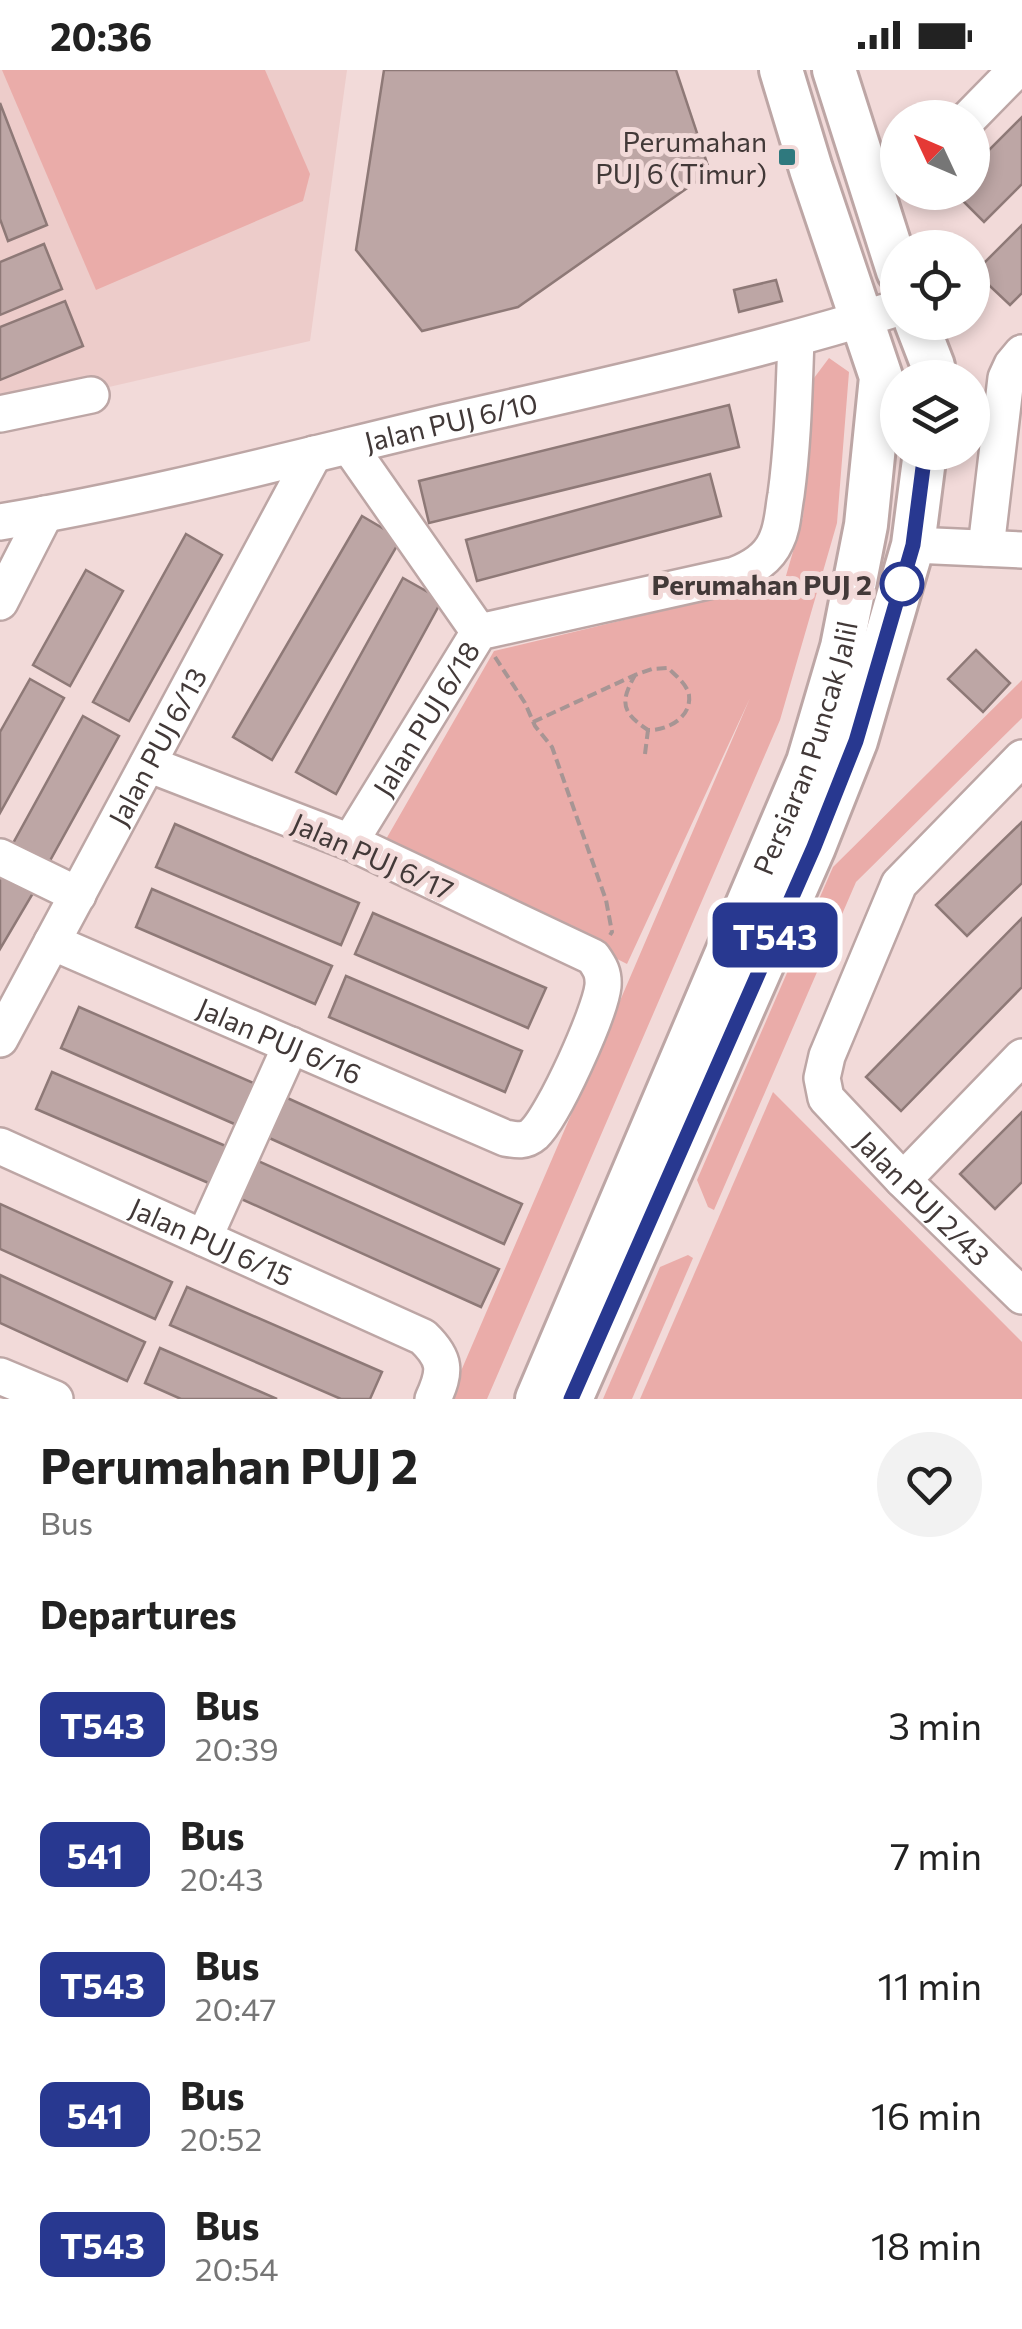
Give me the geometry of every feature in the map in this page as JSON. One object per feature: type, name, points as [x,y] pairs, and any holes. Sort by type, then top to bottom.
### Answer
[{"type":"main road","name":"Persiaran Puncak Jalil","points":[[537,1399],[808,762],[842,648],[866,525],[881,378],[879,313],[781,70]]},
{"type":"main road","points":[[834,70],[885,230]]},
{"type":"main road","name":"Persiaran Puncak Jalil","points":[[577,1393],[856,741],[913,545],[923,470]]},
{"type":"street","points":[[987,100],[1016,70]]},
{"type":"street","name":"Jalan PUJ 6/10","points":[[0,522],[349,446],[796,339],[879,313]]},
{"type":"street","name":"Jalan PUJ 6/18","points":[[350,842],[479,632],[735,575],[766,557],[781,526],[792,454],[796,339]]},
{"type":"street","points":[[986,548],[1006,378],[1022,352]]},
{"type":"street","points":[[0,414],[90,394]]},
{"type":"street","points":[[349,446],[479,632]]},
{"type":"street","name":"Jalan PUJ 6/13","points":[[0,1039],[314,454]]},
{"type":"street","points":[[0,602],[45,514]]},
{"type":"street","points":[[913,545],[1022,550]]},
{"type":"street","name":"Jalan PUJ 6/17","points":[[148,764],[350,842],[594,957]]},
{"type":"street","name":"Jalan PUJ 2/43","points":[[1017,773],[899,884],[827,1056],[822,1078],[826,1098],[1022,1296]]},
{"type":"street","points":[[0,857],[78,895]]},
{"type":"street","name":"Jalan PUJ 6/16","points":[[52,942],[505,1138],[521,1141],[534,1134],[558,1099],[578,1057],[603,990],[603,972],[594,957]]},
{"type":"street","points":[[204,1238],[291,1045]]},
{"type":"street","points":[[904,1180],[1022,1057]]},
{"type":"street","name":"Jalan PUJ 6/15","points":[[0,1146],[423,1337],[442,1360],[442,1375],[433,1399]]},
{"type":"street","points":[[0,1376],[55,1399]]},
{"type":"path","points":[[479,632],[552,747],[606,900],[612,932],[594,957]]},
{"type":"path","points":[[533,722],[635,675],[668,668],[684,684],[689,696],[687,709],[674,724],[662,730],[648,730],[630,716],[625,706],[626,692],[635,675]]},
{"type":"path","points":[[645,754],[648,730]]},
{"type":"shaded area","points":[[0,70],[347,70],[310,341],[0,412]]},
{"type":"shaded area","points":[[2,70],[265,70],[310,174],[303,201],[96,290]]},
{"type":"shaded area","points":[[829,358],[849,372],[837,523],[780,720],[487,1399],[449,1399],[750,698],[627,964],[385,841],[494,651],[773,584],[779,600],[803,517],[814,378]]},
{"type":"shaded area","points":[[1022,680],[1022,718],[856,882],[714,1210],[708,1207],[697,1180],[833,867]]},
{"type":"shaded area","points":[[773,1092],[1022,1342],[1022,1399],[640,1399]]},
{"type":"shaded area","points":[[688,1255],[693,1258],[632,1399],[603,1399],[660,1267]]},
{"type":"building","points":[[384,70],[676,70],[710,172],[518,307],[422,331],[356,250]]},
{"type":"building","points":[[0,103],[47,225],[8,241],[0,219]]},
{"type":"building","points":[[1022,117],[1022,184],[984,222],[972,210],[990,210],[990,149]]},
{"type":"building","points":[[1022,225],[1022,293],[1010,305],[990,286],[990,257]]},
{"type":"building","points":[[44,244],[62,289],[0,315],[0,262]]},
{"type":"building","points":[[776,280],[782,301],[739,312],[734,290]]},
{"type":"building","points":[[65,301],[83,346],[0,380],[0,327]]},
{"type":"building","points":[[729,405],[739,447],[429,523],[419,481]]},
{"type":"building","points":[[710,474],[721,516],[477,581],[466,540]]},
{"type":"building","points":[[362,516],[401,539],[272,760],[233,737]]},
{"type":"building","points":[[186,534],[222,555],[129,721],[93,702]]},
{"type":"building","points":[[86,570],[123,591],[70,686],[33,665]]},
{"type":"building","points":[[403,578],[442,600],[336,794],[296,772]]},
{"type":"building","points":[[976,650],[1010,683],[983,712],[948,679]]},
{"type":"building","points":[[30,679],[64,698],[0,813],[0,732]]},
{"type":"building","points":[[83,716],[119,736],[47,866],[11,847]]},
{"type":"building","points":[[1022,822],[1022,883],[967,936],[936,905]]},
{"type":"building","points":[[175,824],[359,903],[341,945],[156,867]]},
{"type":"building","points":[[0,860],[39,883],[0,949]]},
{"type":"building","points":[[152,889],[332,966],[315,1004],[136,927]]},
{"type":"building","points":[[373,913],[546,988],[528,1028],[355,954]]},
{"type":"building","points":[[1022,918],[1022,987],[901,1111],[866,1077]]},
{"type":"building","points":[[346,976],[522,1051],[505,1092],[329,1017]]},
{"type":"building","points":[[79,1007],[258,1085],[239,1126],[61,1048]]},
{"type":"building","points":[[52,1072],[228,1147],[211,1184],[36,1109]]},
{"type":"building","points":[[274,1092],[522,1204],[504,1244],[256,1132]]},
{"type":"building","points":[[1022,1112],[1022,1182],[995,1209],[960,1174]]},
{"type":"building","points":[[245,1155],[499,1269],[481,1307],[228,1193]]},
{"type":"building","points":[[0,1204],[172,1282],[155,1319],[0,1249]]},
{"type":"building","points":[[0,1275],[145,1342],[127,1381],[0,1323]]},
{"type":"building","points":[[187,1287],[382,1372],[370,1399],[341,1399],[170,1325]]},
{"type":"building","points":[[160,1348],[277,1399],[181,1399],[145,1383]]},
{"type":"bus line","name":"T543","points":[[571,1399],[814,847],[856,741],[913,545],[923,470]]},
{"type":"place","name":"Perumahan PUJ 6 (Timur)","points":[[787,157]]},
{"type":"place","name":"Perumahan PUJ 2","points":[[902,584]]}]
